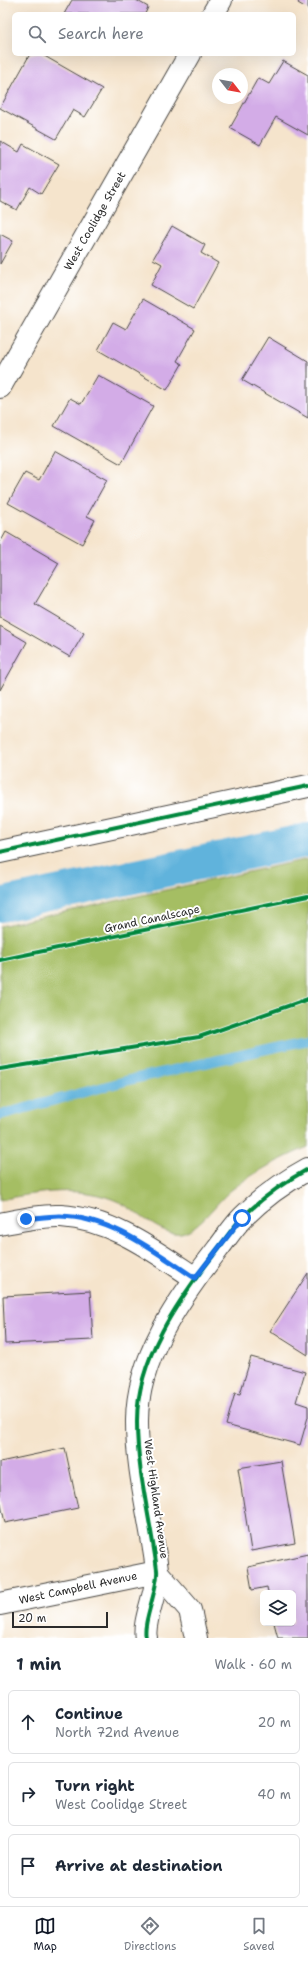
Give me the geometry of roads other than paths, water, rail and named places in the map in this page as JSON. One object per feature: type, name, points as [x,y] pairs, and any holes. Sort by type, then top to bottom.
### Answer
[{"type":"street","points":[[214,12],[221,0]]},
{"type":"street","name":"West Coolidge Street","points":[[0,387],[189,56]]},
{"type":"street","points":[[0,852],[308,786]]},
{"type":"street","name":"West Highland Avenue","points":[[146,1638],[157,1572],[139,1461],[137,1422],[142,1382],[153,1352],[195,1278],[242,1218],[284,1182],[308,1169]]},
{"type":"street","points":[[0,1224],[26,1219],[60,1216],[95,1222],[130,1237],[195,1278]]},
{"type":"street","name":"West Highland Avenue","points":[[157,1572],[190,1610],[196,1638]]},
{"type":"street","name":"West Campbell Avenue","points":[[0,1604],[157,1572]]},
{"type":"waterway","points":[[0,905],[308,840]]},
{"type":"waterway","points":[[0,1115],[133,1079],[308,1040]]}]
